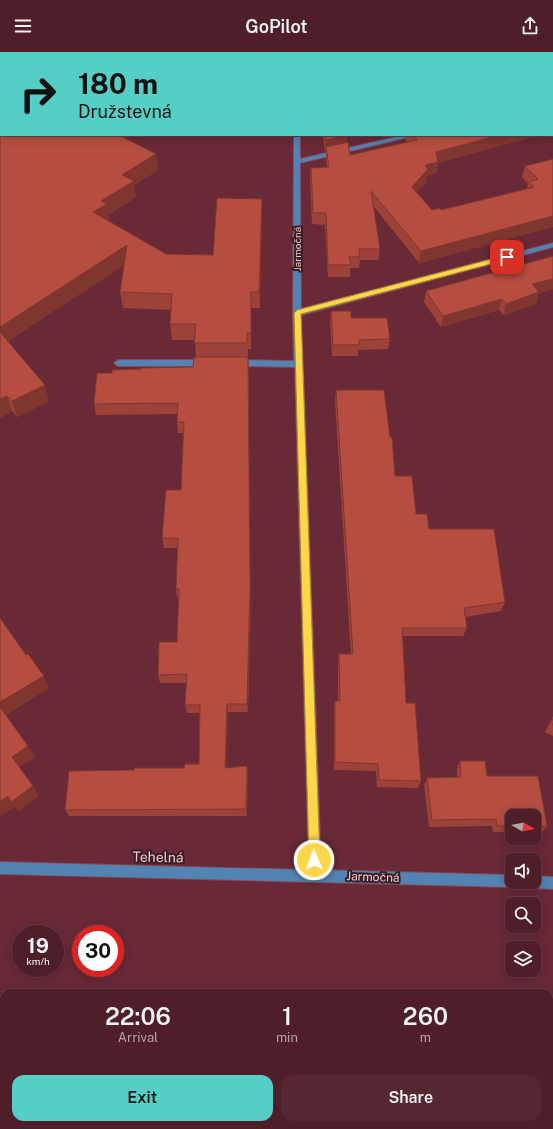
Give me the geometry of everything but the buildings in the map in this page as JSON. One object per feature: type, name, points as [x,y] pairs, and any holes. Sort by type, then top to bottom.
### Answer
[{"type":"street","name":"Jarmočná","points":[[298,136],[297,313],[315,876],[505,882]]},
{"type":"street","points":[[297,162],[410,136]]},
{"type":"street","points":[[297,313],[553,245]]},
{"type":"street","points":[[118,363],[299,364]]},
{"type":"street","name":"Tehelná","points":[[0,868],[315,876]]},
{"type":"street","points":[[541,882],[553,883]]},
{"type":"route","points":[[314,860],[297,313],[507,257]]}]
